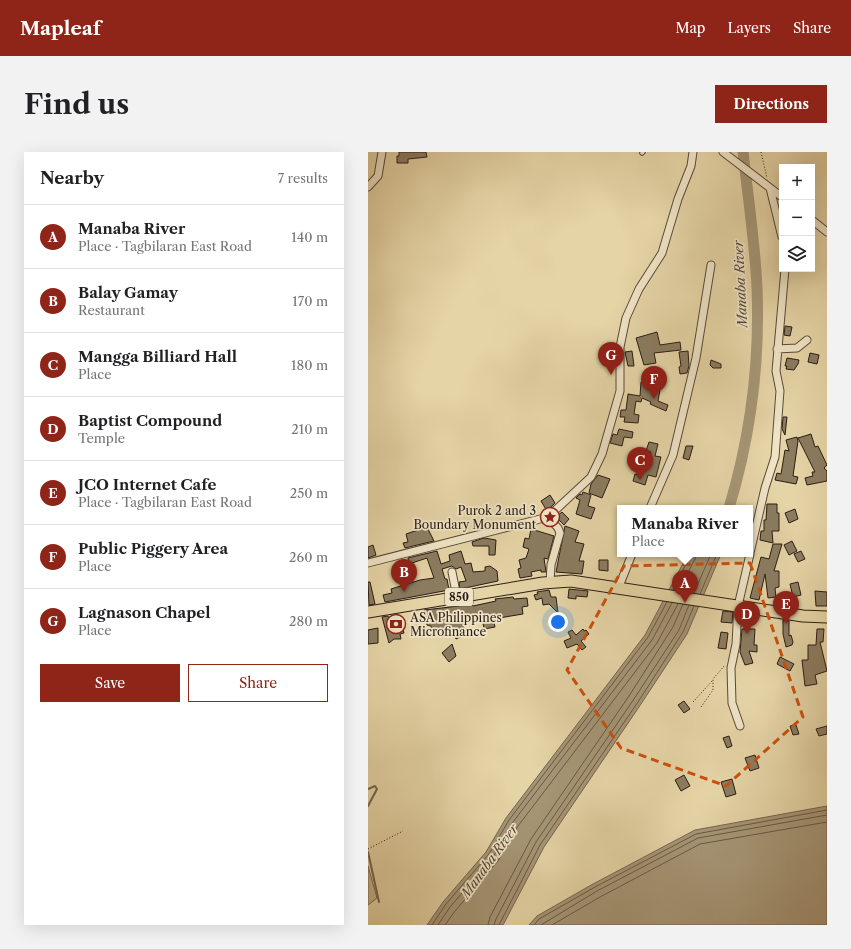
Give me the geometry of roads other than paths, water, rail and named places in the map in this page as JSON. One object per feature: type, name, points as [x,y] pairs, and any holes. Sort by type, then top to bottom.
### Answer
[{"type":"main road","name":"850","points":[[368,612],[550,583],[572,581],[804,616],[827,617]]},
{"type":"street","points":[[368,187],[378,176],[382,152]]},
{"type":"street","points":[[368,564],[548,517],[591,477],[602,454],[620,391],[620,347],[626,318],[639,289],[662,253],[678,199],[691,166],[693,152]]},
{"type":"street","points":[[723,152],[779,195]]},
{"type":"street","points":[[768,186],[782,236]]},
{"type":"street","points":[[815,222],[827,232]]},
{"type":"street","points":[[651,505],[673,455],[696,358],[711,265]]},
{"type":"street","points":[[753,540],[765,488],[776,457],[780,391],[776,371],[777,349],[785,272]]},
{"type":"street","points":[[777,349],[797,348],[807,340]]},
{"type":"street","points":[[548,517],[558,528],[560,533],[551,565],[550,583]]},
{"type":"street","points":[[621,589],[631,557]]},
{"type":"street","points":[[740,726],[734,714],[731,694],[732,658],[736,644],[738,606],[749,557]]},
{"type":"street","points":[[452,572],[458,597]]},
{"type":"water","points":[[686,557],[720,557],[687,634],[544,847],[503,925],[427,925],[443,902],[486,852],[506,818],[645,635]]},
{"type":"water","points":[[827,806],[827,925],[529,925],[537,916],[593,884],[695,830]]},
{"type":"waterway","name":"Manaba River","points":[[730,505],[743,454],[748,427],[757,343],[758,316],[756,271],[743,152]]},
{"type":"waterway","points":[[368,789],[375,786],[377,789],[368,806]]},
{"type":"waterway","points":[[368,852],[379,902]]},
{"type":"place","name":"Lagnason Chapel","points":[[611,375]]},
{"type":"place","name":"Public Piggery Area","points":[[654,399]]},
{"type":"place","name":"Mangga Billiard Hall","points":[[640,480]]},
{"type":"place","name":"Purok 2 and 3 Boundary Monument","points":[[550,517]]},
{"type":"place","name":"Balay Gamay","points":[[404,592]]},
{"type":"place","name":"Manaba River","points":[[685,603]]},
{"type":"place","name":"ASA Philippines Microfinance","points":[[396,624]]},
{"type":"place","name":"JCO Internet Cafe","points":[[786,624]]},
{"type":"place","name":"Baptist Compound","points":[[747,634]]}]
